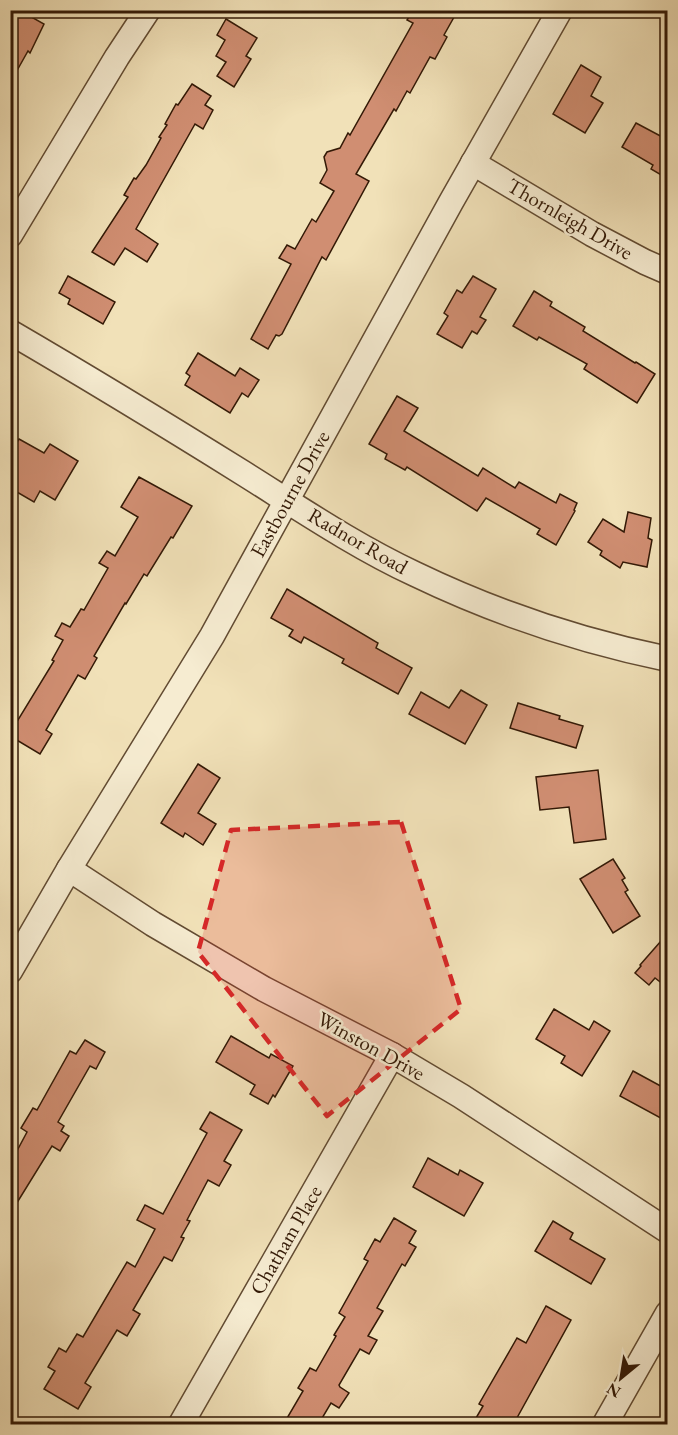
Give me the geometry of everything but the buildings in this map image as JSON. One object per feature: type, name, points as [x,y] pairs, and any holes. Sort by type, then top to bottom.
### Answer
[{"type":"street","points":[[10,235],[117,57],[148,10]]},
{"type":"street","name":"Eastbourne Drive","points":[[10,970],[212,636],[560,10]]},
{"type":"street","name":"Thornleigh Drive","points":[[473,163],[592,234],[668,272]]},
{"type":"street","name":"Radnor Road","points":[[10,332],[391,562],[459,594],[562,633],[668,659]]},
{"type":"street","name":"Winston Drive","points":[[69,869],[153,924],[254,983],[392,1055],[462,1096],[668,1231]]},
{"type":"street","name":"Chatham Place","points":[[181,1425],[392,1055]]},
{"type":"street","points":[[605,1425],[668,1313]]},
{"type":"highlighted area","points":[[401,822],[461,1009],[327,1116],[198,952],[231,830]]}]
